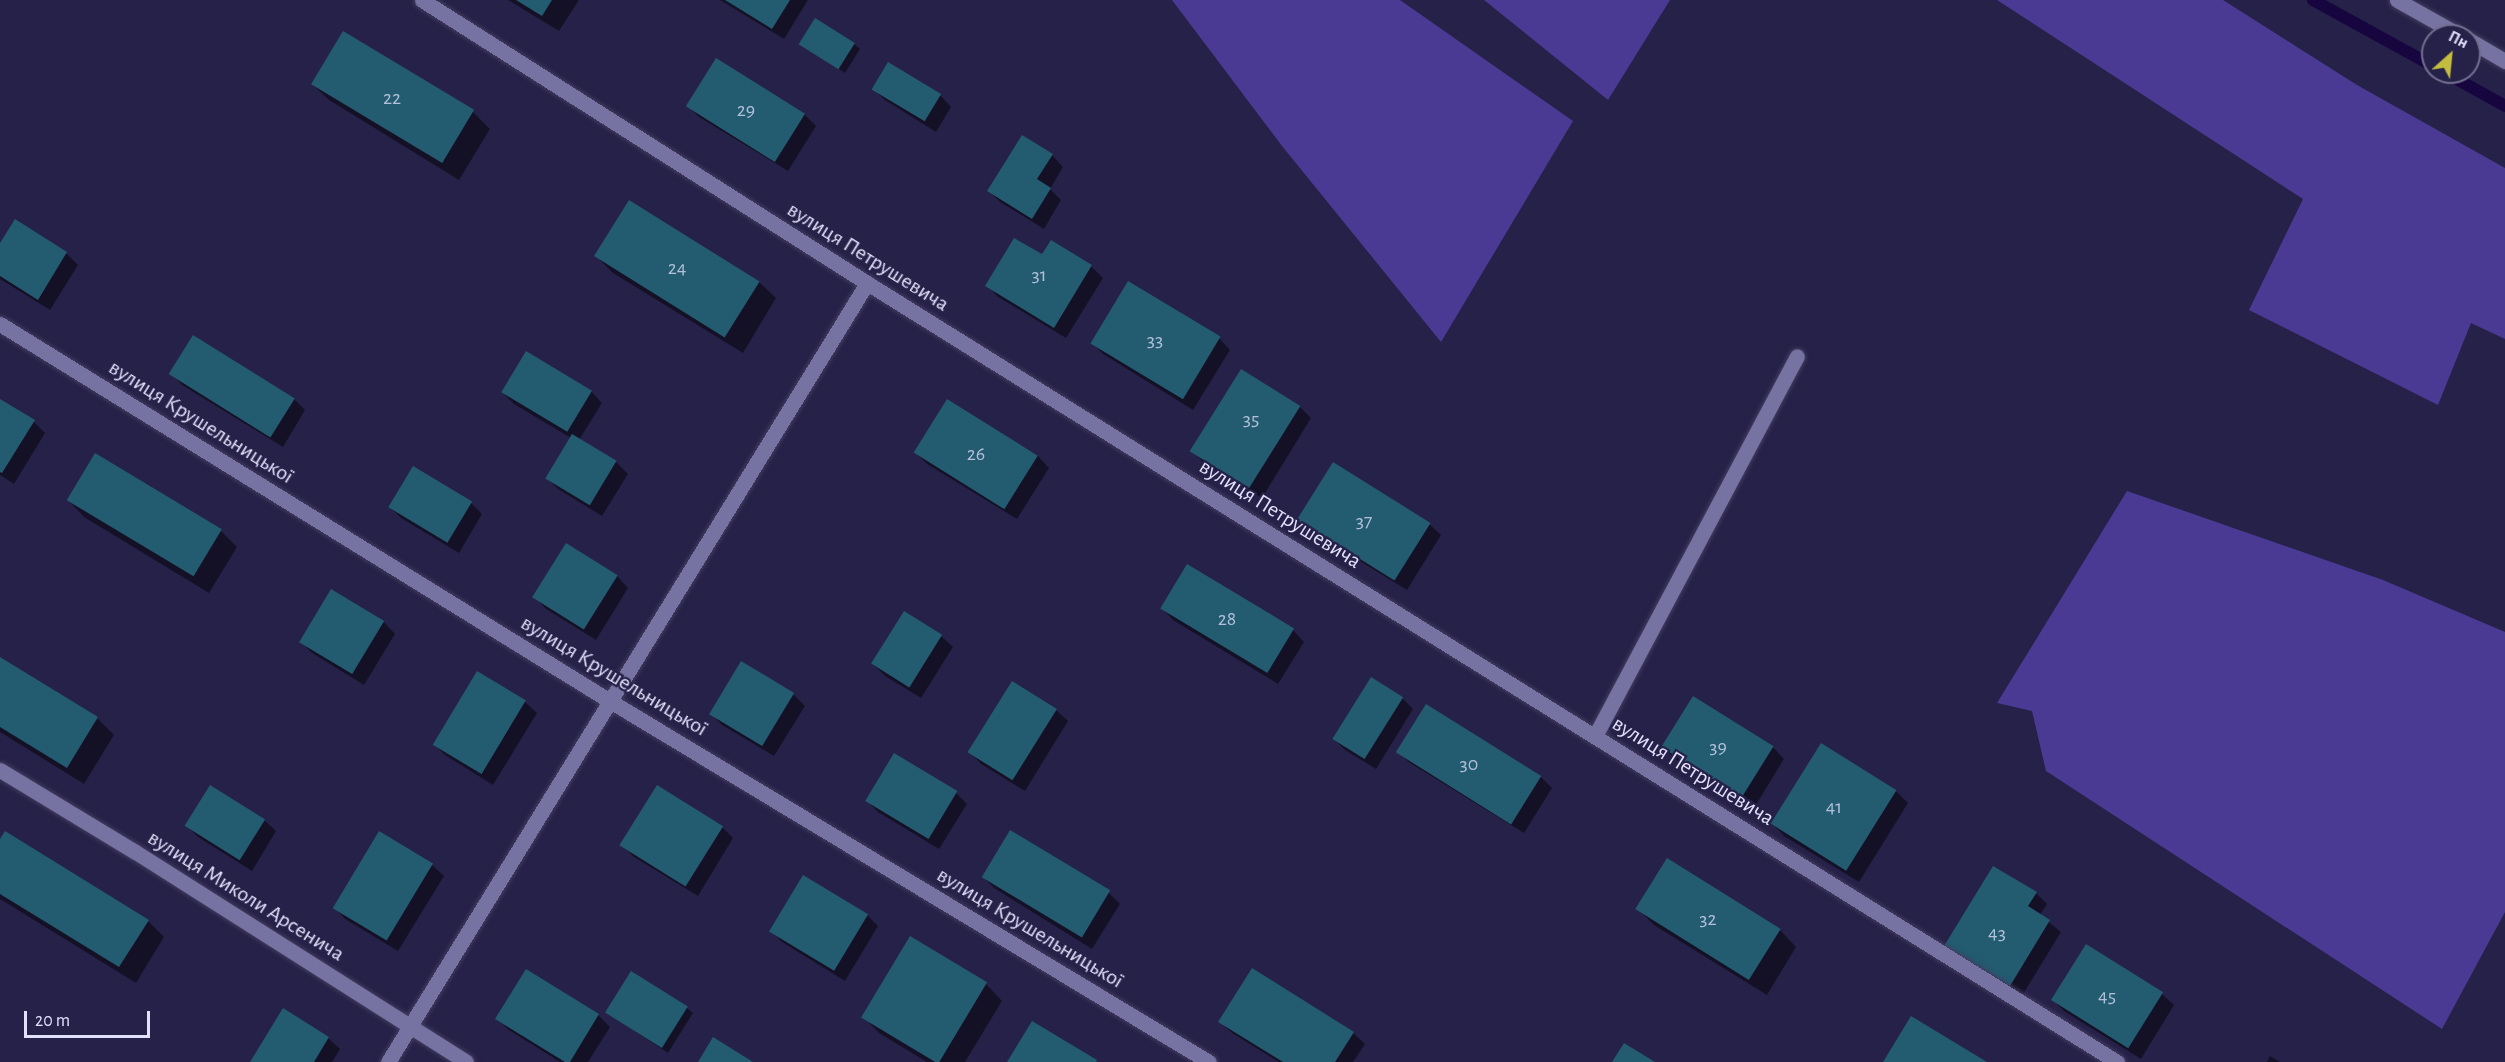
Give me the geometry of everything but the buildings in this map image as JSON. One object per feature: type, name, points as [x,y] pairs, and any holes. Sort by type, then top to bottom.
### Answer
[{"type":"street","name":"вулиця Петрушевича","points":[[422,0],[867,283],[2118,1062]]},
{"type":"street","points":[[2397,0],[2440,24]]},
{"type":"street","points":[[2481,47],[2505,61]]},
{"type":"street","points":[[388,1062],[867,283]]},
{"type":"street","name":"вулиця Крушельницької","points":[[0,324],[610,701],[1209,1062]]},
{"type":"street","points":[[1594,736],[1797,356]]},
{"type":"street","name":"вулиця Миколи Арсенича","points":[[0,770],[134,851],[466,1062]]},
{"type":"shaded area","points":[[1172,0],[1400,0],[1573,121],[1441,342],[1282,146]]},
{"type":"shaded area","points":[[1484,0],[1670,0],[1608,100]]},
{"type":"shaded area","points":[[1997,0],[2223,0],[2357,85],[2505,168],[2505,339],[2471,323],[2438,405],[2249,310],[2303,199]]},
{"type":"shaded area","points":[[2127,491],[2383,580],[2505,632],[2505,912],[2442,1029],[2046,771],[2032,711],[1997,703]]},
{"type":"waterway","points":[[2313,0],[2421,59]]},
{"type":"waterway","points":[[2466,84],[2505,106]]}]
